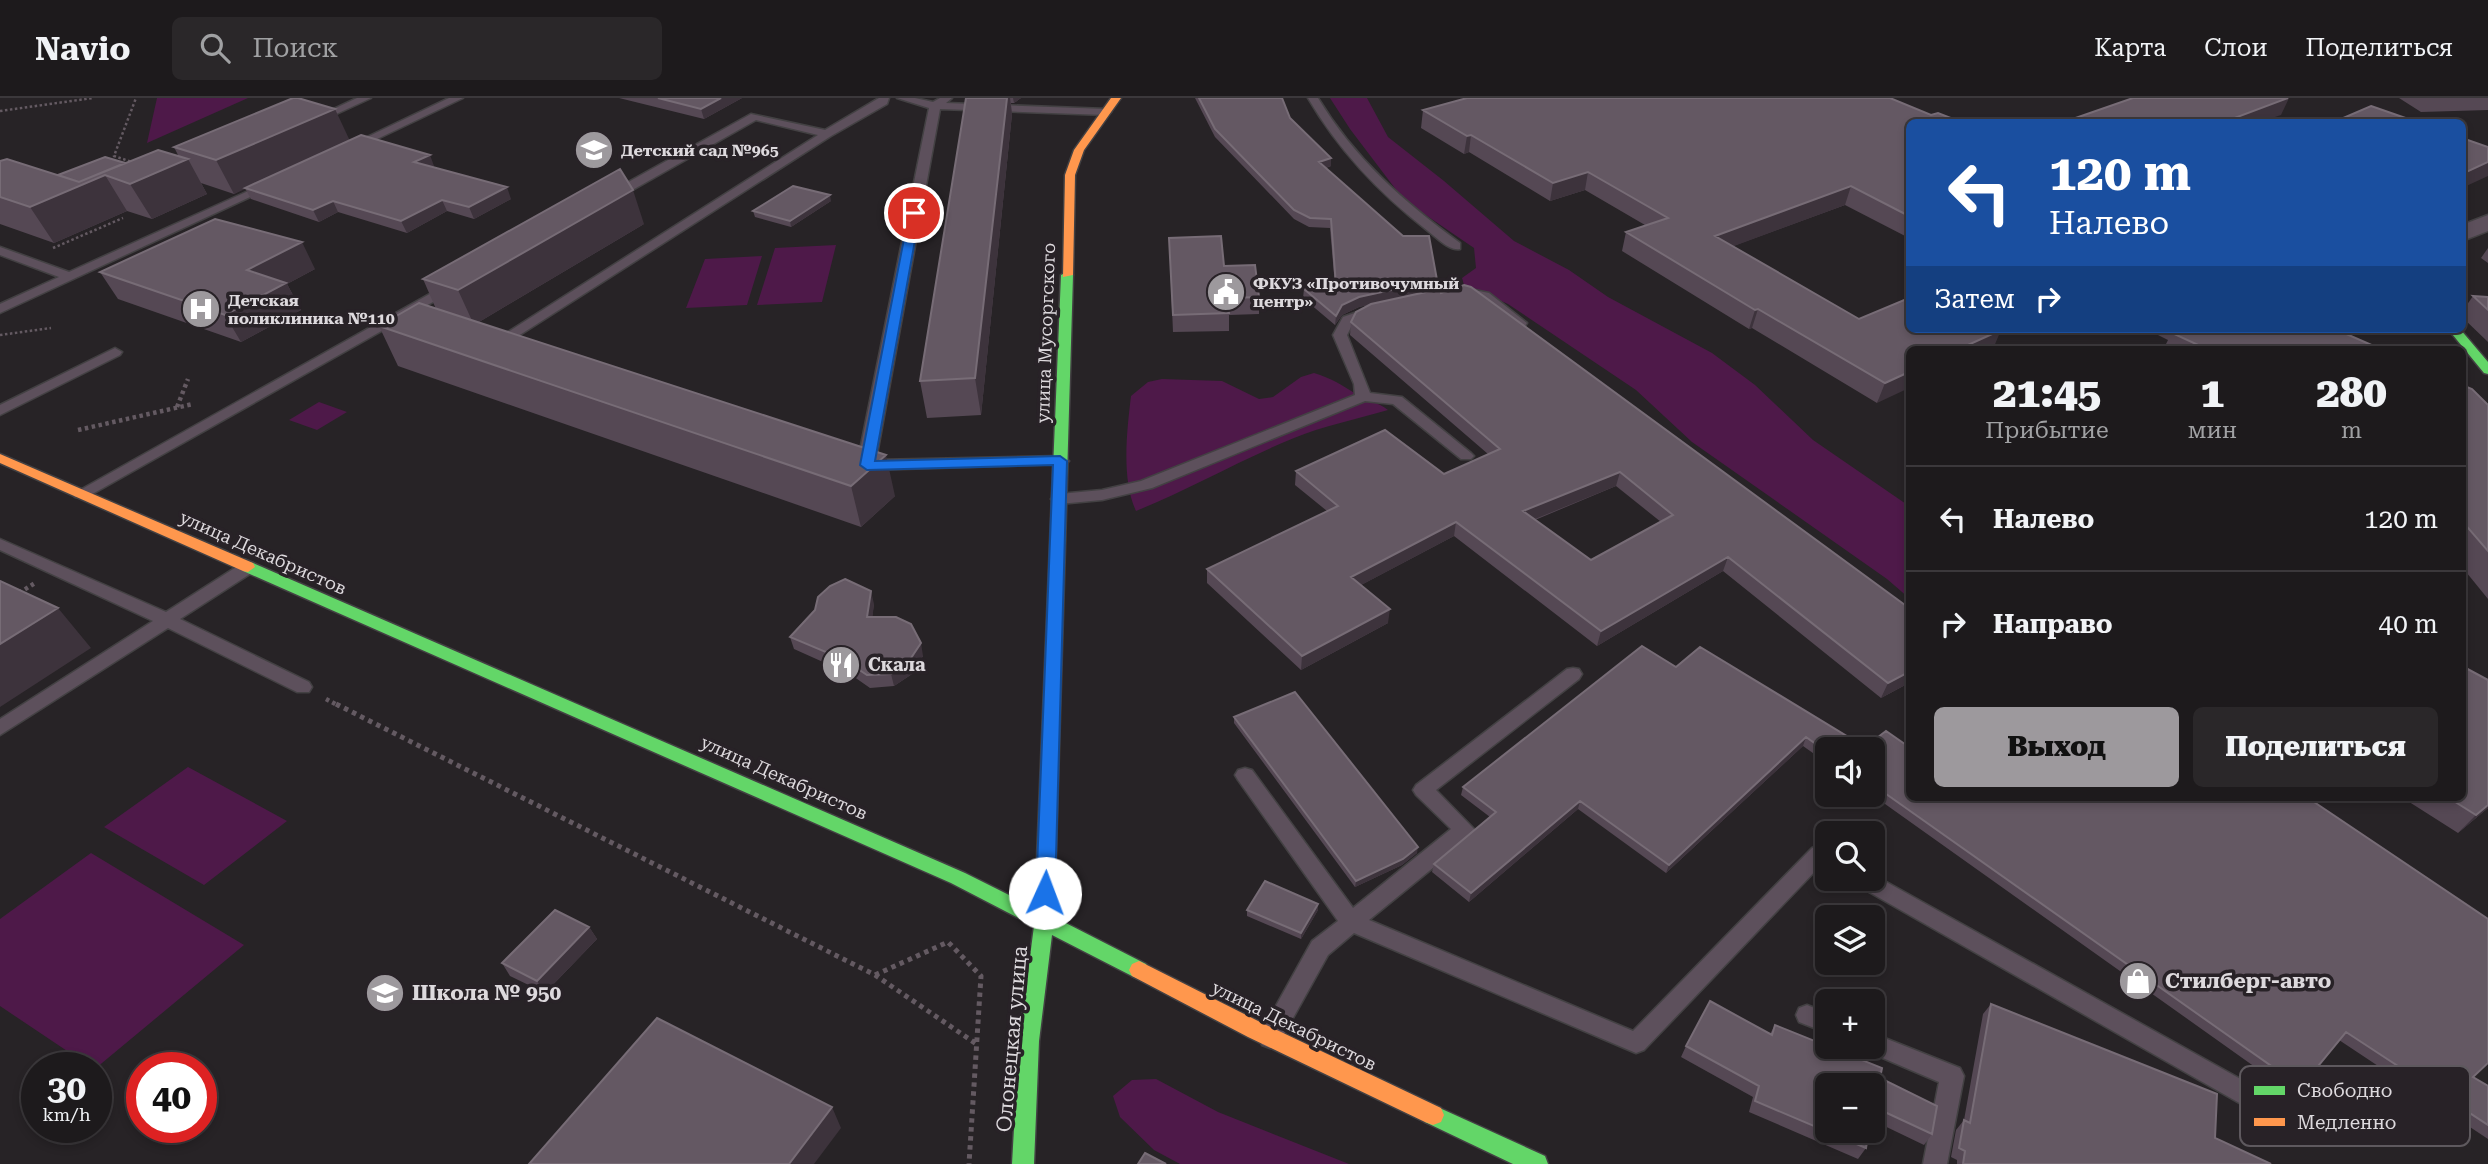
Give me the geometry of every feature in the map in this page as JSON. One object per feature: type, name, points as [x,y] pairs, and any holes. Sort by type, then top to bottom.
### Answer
[{"type":"street","name":"улица Мусоргского","points":[[1044,919],[1070,174],[1079,150],[1116,98]]},
{"type":"street","points":[[2457,333],[2488,369]]},
{"type":"street","name":"улица Декабристов","points":[[0,458],[247,568],[676,751],[1044,919],[1270,1038],[1537,1164]]},
{"type":"street","name":"Олонецкая улица","points":[[1023,1164],[1029,1041],[1044,919]]},
{"type":"lane","points":[[303,125],[366,98]]},
{"type":"lane","points":[[333,156],[458,98]]},
{"type":"lane","points":[[497,345],[827,134],[883,102],[884,98]]},
{"type":"lane","points":[[902,98],[935,106],[1105,112]]},
{"type":"lane","points":[[947,98],[935,106],[861,463],[1060,461]]},
{"type":"lane","points":[[1313,98],[1321,113],[1373,178],[1413,216],[1456,246]]},
{"type":"lane","points":[[600,202],[755,116],[827,134]]},
{"type":"lane","points":[[0,309],[283,179]]},
{"type":"lane","points":[[0,251],[70,277]]},
{"type":"lane","points":[[81,494],[458,282]]},
{"type":"lane","points":[[1443,294],[1465,291],[1484,296],[1528,329]]},
{"type":"lane","points":[[1363,397],[1361,384],[1340,335],[1348,320],[1384,310]]},
{"type":"lane","points":[[351,342],[393,339]]},
{"type":"lane","points":[[0,411],[116,352]]},
{"type":"lane","points":[[1059,499],[1102,495],[1146,485],[1363,397],[1397,400],[1466,456]]},
{"type":"lane","points":[[0,544],[169,621],[303,687]]},
{"type":"lane","points":[[0,728],[247,568]]},
{"type":"lane","points":[[1270,1038],[1320,947],[1465,830],[1423,790],[1573,674]]},
{"type":"lane","points":[[1245,775],[1351,922],[1636,1043],[1815,858]]},
{"type":"lane","points":[[1885,891],[2240,1091]]},
{"type":"lane","points":[[1885,1048],[1952,1076],[1935,1164]]},
{"type":"path","points":[[0,111],[93,98]]},
{"type":"path","points":[[136,98],[114,156],[139,165]]},
{"type":"path","points":[[26,261],[123,218]]},
{"type":"path","points":[[0,335],[51,328]]},
{"type":"path","points":[[78,429],[203,402]]},
{"type":"path","points":[[11,598],[57,570]]},
{"type":"path","points":[[303,687],[875,975],[978,1045]]},
{"type":"path","points":[[875,975],[948,942],[981,976],[969,1164]]},
{"type":"shaded area","points":[[157,98],[248,98],[147,143]]},
{"type":"shaded area","points":[[1330,98],[1367,98],[1388,137],[1514,241],[1569,270],[1608,297],[1712,353],[1755,385],[1813,440],[1906,504],[1906,595],[1887,579],[1692,442],[1636,390],[1508,304],[1464,285],[1462,278],[1476,268],[1474,248],[1414,207],[1397,191]]},
{"type":"shaded area","points":[[836,245],[822,302],[757,305],[775,248]]},
{"type":"shaded area","points":[[762,256],[747,305],[686,308],[705,259]]},
{"type":"shaded area","points":[[1314,373],[1331,379],[1388,410],[1294,438],[1136,511],[1128,484],[1128,424],[1131,396],[1148,382],[1162,379],[1222,381],[1259,399],[1273,397],[1301,377]]},
{"type":"shaded area","points":[[319,402],[347,412],[317,430],[289,420]]},
{"type":"shaded area","points":[[188,767],[287,821],[204,885],[104,827]]},
{"type":"shaded area","points":[[91,853],[244,945],[112,1055],[112,1052],[69,1052],[0,1006],[0,919]]},
{"type":"shaded area","points":[[1156,1079],[1218,1112],[1349,1164],[1180,1164],[1154,1150],[1120,1117],[1113,1096],[1132,1080]]},
{"type":"building","points":[[293,98],[335,109],[216,160],[174,147]]},
{"type":"building","points":[[658,98],[721,98],[701,109]]},
{"type":"building","points":[[966,98],[1007,98],[975,378],[920,381]]},
{"type":"building","points":[[1199,98],[1282,98],[1290,118],[1331,158],[1319,162],[1403,236],[1429,236],[1437,280],[1359,297],[1342,305],[1336,316],[1304,289],[1336,286],[1331,219],[1310,218],[1294,210],[1215,129]]},
{"type":"building","points":[[1467,98],[1890,98],[1931,115],[1938,113],[1953,119],[1906,119],[1906,214],[1851,186],[1715,236],[1859,319],[1906,299],[1906,333],[1994,333],[1966,346],[1906,346],[1906,373],[1885,383],[1758,309],[1755,310],[1626,232],[1668,218],[1588,172],[1553,183],[1423,110]]},
{"type":"building","points":[[2133,98],[2288,98],[2232,119],[2073,119]]},
{"type":"building","points":[[2371,106],[2408,119],[2341,119]]},
{"type":"building","points":[[361,135],[430,155],[414,162],[507,187],[469,207],[442,200],[401,221],[333,201],[313,210],[245,188]]},
{"type":"building","points":[[2466,139],[2488,147],[2488,162],[2466,172]]},
{"type":"building","points":[[158,150],[188,159],[130,184],[105,175],[30,207],[0,197],[0,161],[7,159],[79,182]]},
{"type":"building","points":[[105,157],[125,163],[79,182],[58,175]]},
{"type":"building","points":[[620,169],[633,190],[458,290],[423,279]]},
{"type":"building","points":[[793,186],[830,195],[790,221],[753,211]]},
{"type":"building","points":[[215,219],[302,242],[247,270],[286,283],[225,315],[100,272]]},
{"type":"building","points":[[1221,236],[1224,266],[1255,265],[1259,297],[1227,298],[1229,313],[1173,315],[1169,238]]},
{"type":"building","points":[[1464,285],[1471,287],[1906,606],[1906,674],[1888,683],[1728,557],[1601,631],[1456,522],[1351,577],[1390,609],[1302,656],[1207,569],[1338,506],[1296,471],[1385,430],[1444,474],[1500,449],[1351,322],[1356,312],[1371,304],[1440,289],[1441,293]],"holes":[[[1620,472],[1673,515],[1591,560],[1523,511]]]},
{"type":"building","points":[[2473,296],[2488,297],[2488,310]]},
{"type":"building","points":[[419,303],[886,455],[851,486],[379,326]]},
{"type":"building","points":[[2172,333],[2344,333],[2374,346],[2200,346]]},
{"type":"building","points":[[2466,387],[2488,405],[2488,551],[2466,526]]},
{"type":"building","points":[[845,579],[871,591],[867,617],[896,617],[911,624],[921,643],[909,661],[891,674],[867,675],[846,661],[823,663],[826,652],[790,637],[815,610],[818,597],[830,586]]},
{"type":"building","points":[[0,581],[58,608],[0,644]]},
{"type":"building","points":[[1642,646],[1676,667],[1700,647],[1848,737],[1815,737],[1815,743],[1806,737],[1669,865],[1580,801],[1471,893],[1434,864],[1496,812],[1463,787]]},
{"type":"building","points":[[2466,668],[2488,680],[2488,805],[2476,815],[2454,801],[2466,801]]},
{"type":"building","points":[[1295,692],[1418,847],[1403,859],[1356,881],[1234,717]]},
{"type":"building","points":[[1886,731],[1906,745],[1906,801],[2312,801],[2488,919],[2488,1063],[2473,1077],[2488,1086],[2488,1125],[2470,1113],[2470,1066],[2398,1066],[2346,1032],[2318,1066],[2271,1066],[1885,793],[1885,737],[1878,737]]},
{"type":"building","points":[[1265,881],[1318,904],[1301,933],[1247,910]]},
{"type":"building","points":[[555,910],[589,927],[537,981],[502,963]]},
{"type":"building","points":[[1710,1001],[1772,1035],[1775,1025],[1815,1041],[1815,1059],[1860,1059],[1882,1068],[1881,1073],[1815,1073],[1815,1126],[1755,1101],[1759,1086],[1686,1046]]},
{"type":"building","points":[[1991,1004],[2217,1094],[2215,1138],[2271,1164],[1963,1164],[1965,1151],[1959,1148],[1964,1120],[1970,1123]]},
{"type":"building","points":[[657,1018],[832,1107],[789,1164],[529,1164]]},
{"type":"building","points":[[1885,1080],[1937,1106],[1932,1134],[1885,1112]]},
{"type":"building","points":[[1854,1143],[1867,1143],[1866,1148]]},
{"type":"building","points":[[1145,1153],[1166,1164],[1138,1164]]},
{"type":"traffic: fast","points":[[1023,1164],[1029,1041],[1044,919],[1067,275]]},
{"type":"traffic: fast","points":[[2457,333],[2488,370]]},
{"type":"traffic: fast","points":[[248,567],[958,878],[1139,970]]},
{"type":"traffic: fast","points":[[1433,1115],[1537,1164]]},
{"type":"traffic: slow","points":[[1067,275],[1070,175],[1079,150],[1116,98]]},
{"type":"traffic: slow","points":[[0,458],[248,567]]},
{"type":"traffic: slow","points":[[1139,970],[1255,1030],[1433,1115]]},
{"type":"place","name":"Детский сад №965","points":[[594,150]]},
{"type":"place","name":"ФКУЗ «Противочумный центр»","points":[[1226,292]]},
{"type":"place","name":"Детская поликлиника №110","points":[[201,309]]},
{"type":"place","name":"Скала","points":[[841,665]]},
{"type":"place","name":"Стилберг-авто","points":[[2138,981]]},
{"type":"place","name":"Школа № 950","points":[[385,993]]},
{"type":"route","points":[[914,213],[867,465],[1060,461],[1045,893]]}]
